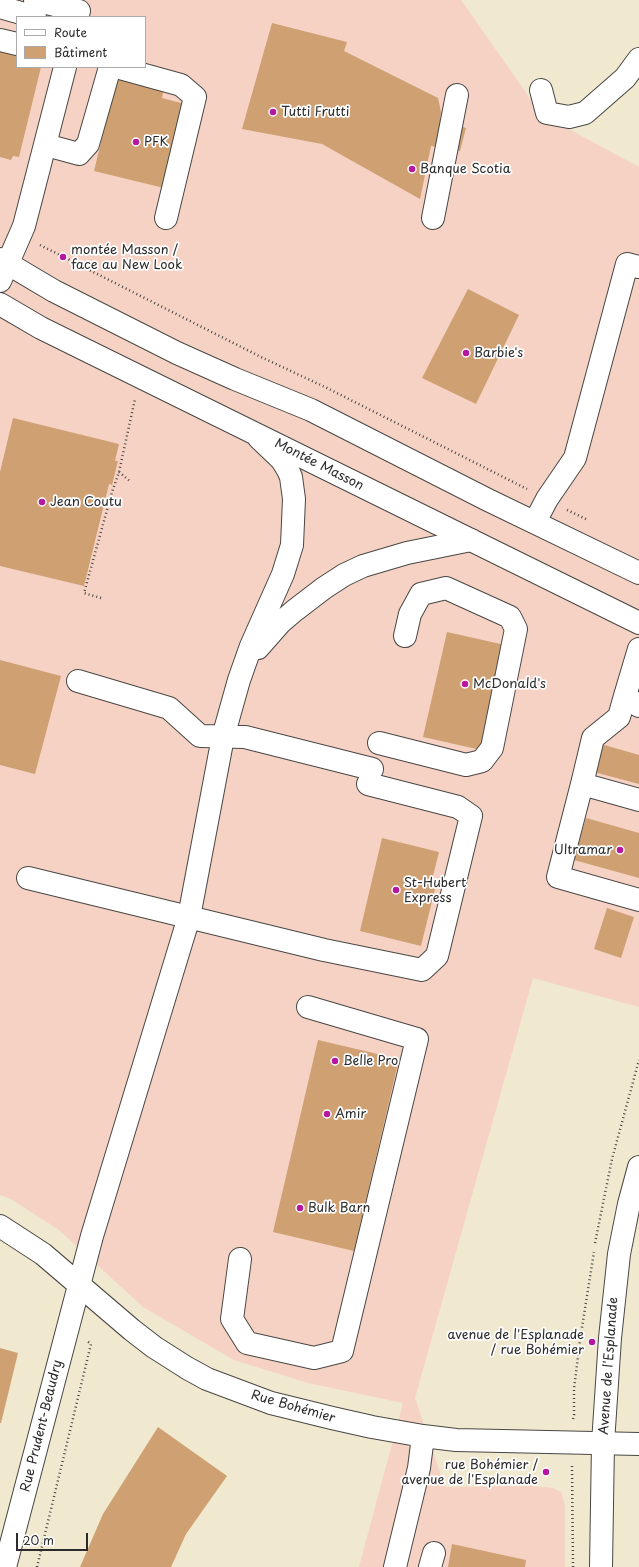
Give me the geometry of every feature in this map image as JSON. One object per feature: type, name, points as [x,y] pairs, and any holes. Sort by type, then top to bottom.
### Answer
[{"type":"main road","points":[[34,0],[80,9]]},
{"type":"main road","points":[[0,7],[32,16]]},
{"type":"main road","points":[[0,40],[16,44]]},
{"type":"main road","points":[[541,90],[547,113],[569,117],[585,113],[625,78],[639,59]]},
{"type":"main road","points":[[65,68],[24,226],[3,268],[177,353],[235,379],[311,410],[639,573]]},
{"type":"main road","points":[[46,145],[79,154],[88,144],[110,68]]},
{"type":"main road","points":[[120,68],[180,85],[194,97],[166,218]]},
{"type":"main road","points":[[433,218],[457,95]]},
{"type":"main road","points":[[534,522],[547,499],[575,458],[627,264],[639,267]]},
{"type":"main road","name":"Montée Masson","points":[[0,304],[41,328],[639,623]]},
{"type":"main road","points":[[239,680],[251,646],[275,594],[288,559],[292,545],[294,524],[293,488],[288,470],[275,452],[249,430]]},
{"type":"main road","points":[[239,680],[258,647],[280,622],[339,578],[363,566],[384,559],[471,540]]},
{"type":"main road","points":[[379,743],[466,765],[482,761],[492,748],[516,629],[510,617],[446,588],[421,594],[410,614],[405,636]]},
{"type":"main road","points":[[639,649],[632,701],[619,717],[593,738],[558,877],[639,900]]},
{"type":"main road","name":"Rue Prudent-Beaudry","points":[[5,1567],[78,1284],[189,917],[223,737],[239,680]]},
{"type":"main road","points":[[28,878],[324,950],[422,970],[437,956],[471,816],[458,807],[245,737],[200,736],[169,708],[78,681]]},
{"type":"main road","points":[[582,784],[638,796]]},
{"type":"main road","points":[[240,1259],[232,1319],[247,1343],[314,1358],[342,1351],[417,1039],[308,1007]]},
{"type":"main road","name":"Avenue de l'Esplanade","points":[[601,1567],[603,1443],[607,1370],[616,1278],[629,1204],[639,1167]]},
{"type":"main road","name":"Rue Bohémier","points":[[0,1226],[43,1254],[154,1347],[207,1379],[271,1403],[372,1427],[456,1440],[639,1444]]},
{"type":"main road","points":[[395,1567],[419,1468],[423,1436]]},
{"type":"path","points":[[62,258],[261,357],[327,388],[531,491]]},
{"type":"path","points":[[101,598],[84,593],[119,472],[136,395]]},
{"type":"path","points":[[119,472],[131,482]]},
{"type":"path","points":[[36,1567],[91,1344]]},
{"type":"path","points":[[574,1399],[574,1416]]},
{"type":"path","points":[[571,1484],[573,1567]]},
{"type":"shaded area","points":[[0,0],[461,0],[541,114],[639,167],[639,1007],[533,978],[415,1398],[445,1487],[530,1486],[553,1488],[561,1492],[565,1505],[565,1567],[359,1567],[403,1403],[308,1383],[234,1360],[143,1307],[59,1230],[11,1199],[0,1195]]},
{"type":"building","points":[[272,23],[347,42],[344,51],[438,98],[441,112],[440,120],[466,128],[460,151],[431,146],[420,199],[322,144],[242,129]]},
{"type":"building","points":[[0,51],[16,55],[16,68],[41,68],[19,157],[13,156],[11,160],[0,157]]},
{"type":"building","points":[[117,77],[164,89],[162,98],[185,104],[164,188],[94,171]]},
{"type":"building","points":[[468,289],[519,315],[476,404],[422,378]]},
{"type":"building","points":[[13,418],[119,444],[115,461],[118,461],[112,485],[109,484],[84,586],[0,566],[0,472]]},
{"type":"building","points":[[447,632],[505,645],[481,750],[423,737]]},
{"type":"building","points":[[0,660],[61,676],[35,774],[0,765]]},
{"type":"building","points":[[601,744],[639,755],[639,784],[594,772]]},
{"type":"building","points":[[586,818],[639,833],[639,878],[574,860]]},
{"type":"building","points":[[382,838],[439,852],[430,888],[435,889],[421,946],[360,931]]},
{"type":"building","points":[[607,908],[634,917],[621,958],[594,949]]},
{"type":"building","points":[[318,1040],[399,1059],[354,1251],[273,1232]]},
{"type":"building","points":[[0,1348],[18,1353],[1,1423],[0,1423]]},
{"type":"building","points":[[158,1427],[227,1476],[186,1534],[171,1567],[80,1567],[103,1514]]},
{"type":"building","points":[[452,1544],[526,1560],[525,1567],[448,1567]]},
{"type":"place","name":"Tutti Frutti","points":[[273,112]]},
{"type":"place","name":"PFK","points":[[136,142]]},
{"type":"place","name":"Banque Scotia","points":[[412,169]]},
{"type":"place","name":"montée Masson / face au New Look","points":[[63,257]]},
{"type":"place","name":"Barbie's","points":[[466,353]]},
{"type":"place","name":"Jean Coutu","points":[[42,502]]},
{"type":"place","name":"McDonald's","points":[[465,684]]},
{"type":"place","name":"Ultramar","points":[[620,850]]},
{"type":"place","name":"St-Hubert Express","points":[[396,890]]},
{"type":"place","name":"Belle Pro","points":[[335,1061]]},
{"type":"place","name":"Amir","points":[[327,1114]]},
{"type":"place","name":"Bulk Barn","points":[[300,1208]]},
{"type":"place","name":"avenue de l'Esplanade / rue Bohémier","points":[[592,1342]]},
{"type":"place","name":"rue Bohémier / avenue de l'Esplanade","points":[[546,1472]]}]
